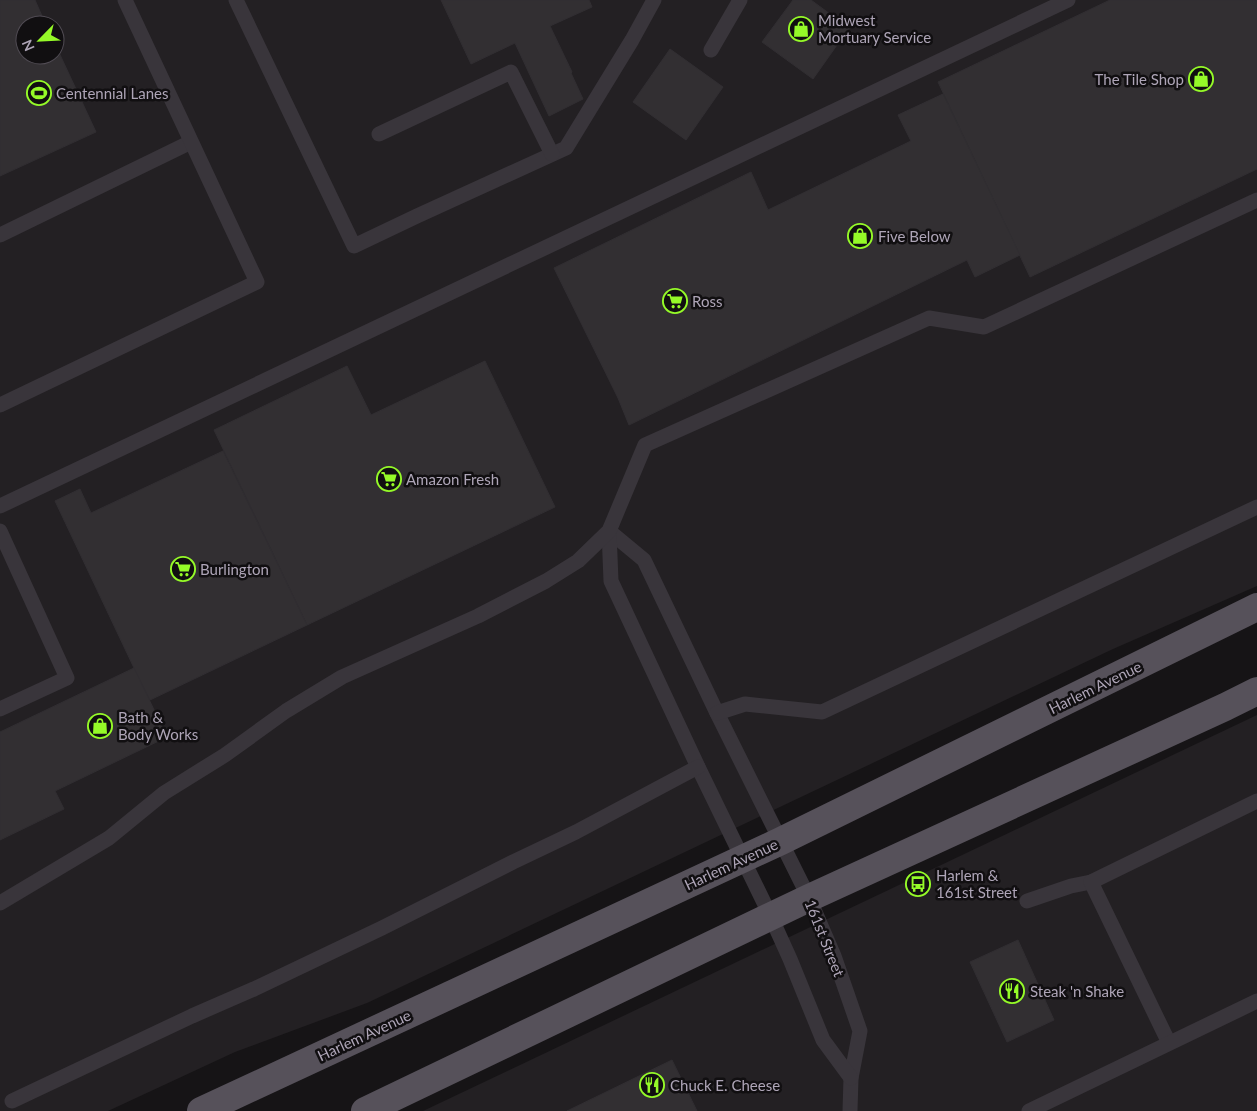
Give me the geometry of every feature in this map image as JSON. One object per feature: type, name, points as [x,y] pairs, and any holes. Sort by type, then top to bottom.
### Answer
[{"type":"main road","name":"Harlem Avenue","points":[[201,1111],[744,859],[1257,607]]},
{"type":"main road","points":[[365,1111],[810,898],[1257,691]]},
{"type":"lane","points":[[0,405],[257,282],[124,0]]},
{"type":"lane","points":[[236,0],[354,246],[566,148],[632,40],[654,0]]},
{"type":"lane","points":[[711,50],[740,0]]},
{"type":"lane","points":[[0,506],[1068,0]]},
{"type":"lane","points":[[379,134],[511,72],[552,154]]},
{"type":"lane","points":[[0,235],[191,142]]},
{"type":"lane","points":[[0,903],[109,838],[164,793],[225,755],[286,711],[342,677],[478,616],[546,581],[578,561],[609,531],[645,445],[929,318],[984,326],[1257,200]]},
{"type":"lane","points":[[717,713],[745,704],[822,712],[1257,507]]},
{"type":"lane","points":[[609,531],[611,581],[722,818],[744,859],[771,917],[823,1040],[851,1078]]},
{"type":"lane","name":"161st Street","points":[[609,531],[644,560],[717,713],[810,898],[834,956],[860,1031],[851,1078],[850,1111]]},
{"type":"lane","points":[[0,532],[67,678],[0,709]]},
{"type":"lane","points":[[12,1101],[382,928],[576,832],[698,767]]},
{"type":"lane","points":[[1027,901],[1071,886],[1091,882],[1257,801]]},
{"type":"lane","points":[[1091,882],[1169,1043]]},
{"type":"lane","points":[[1028,1111],[1257,1001]]},
{"type":"shaded area","points":[[0,0],[1257,0],[1257,586],[1113,649],[367,1003],[235,1052],[108,1111],[0,1111]]},
{"type":"shaded area","points":[[1257,715],[1257,1111],[423,1111]]},
{"type":"building","name":"Centennial Lanes","points":[[0,0],[35,0],[42,15],[15,15],[15,65],[65,65],[96,132],[0,176]]},
{"type":"building","points":[[441,0],[589,0],[592,7],[550,26],[583,99],[549,116],[515,43],[471,64]]},
{"type":"building","points":[[793,0],[811,0],[849,28],[813,79],[762,42]]},
{"type":"building","points":[[1110,0],[1257,0],[1257,169],[1030,277],[938,82]]},
{"type":"building","points":[[670,49],[723,87],[686,140],[633,102]]},
{"type":"building","points":[[943,94],[1020,255],[975,277],[967,260],[629,425],[618,398],[554,268],[751,172],[768,210],[911,141],[898,115]]},
{"type":"building","name":"Amazon Fresh","points":[[485,361],[555,507],[307,625],[214,430],[347,366],[371,415]]},
{"type":"building","name":"Burlington","points":[[223,451],[307,625],[150,700],[55,501],[80,489],[91,513]]},
{"type":"building","points":[[134,668],[167,737],[55,791],[64,809],[0,840],[0,732]]},
{"type":"building","name":"Steak 'n Shake","points":[[1018,940],[1054,1020],[1007,1042],[970,962]]},
{"type":"building","name":"Chuck E. Cheese","points":[[672,1060],[697,1111],[567,1111]]},
{"type":"place","name":"Midwest Mortuary Service","points":[[801,29]]},
{"type":"place","name":"The Tile Shop","points":[[1201,79]]},
{"type":"place","name":"Centennial Lanes","points":[[39,93]]},
{"type":"place","name":"Five Below","points":[[860,236]]},
{"type":"place","name":"Ross","points":[[675,301]]},
{"type":"place","name":"Amazon Fresh","points":[[389,479]]},
{"type":"place","name":"Burlington","points":[[183,569]]},
{"type":"place","name":"Bath & Body Works","points":[[100,726]]},
{"type":"place","name":"Harlem & 161st Street","points":[[918,884]]},
{"type":"place","name":"Steak 'n Shake","points":[[1012,991]]},
{"type":"place","name":"Chuck E. Cheese","points":[[652,1085]]}]
